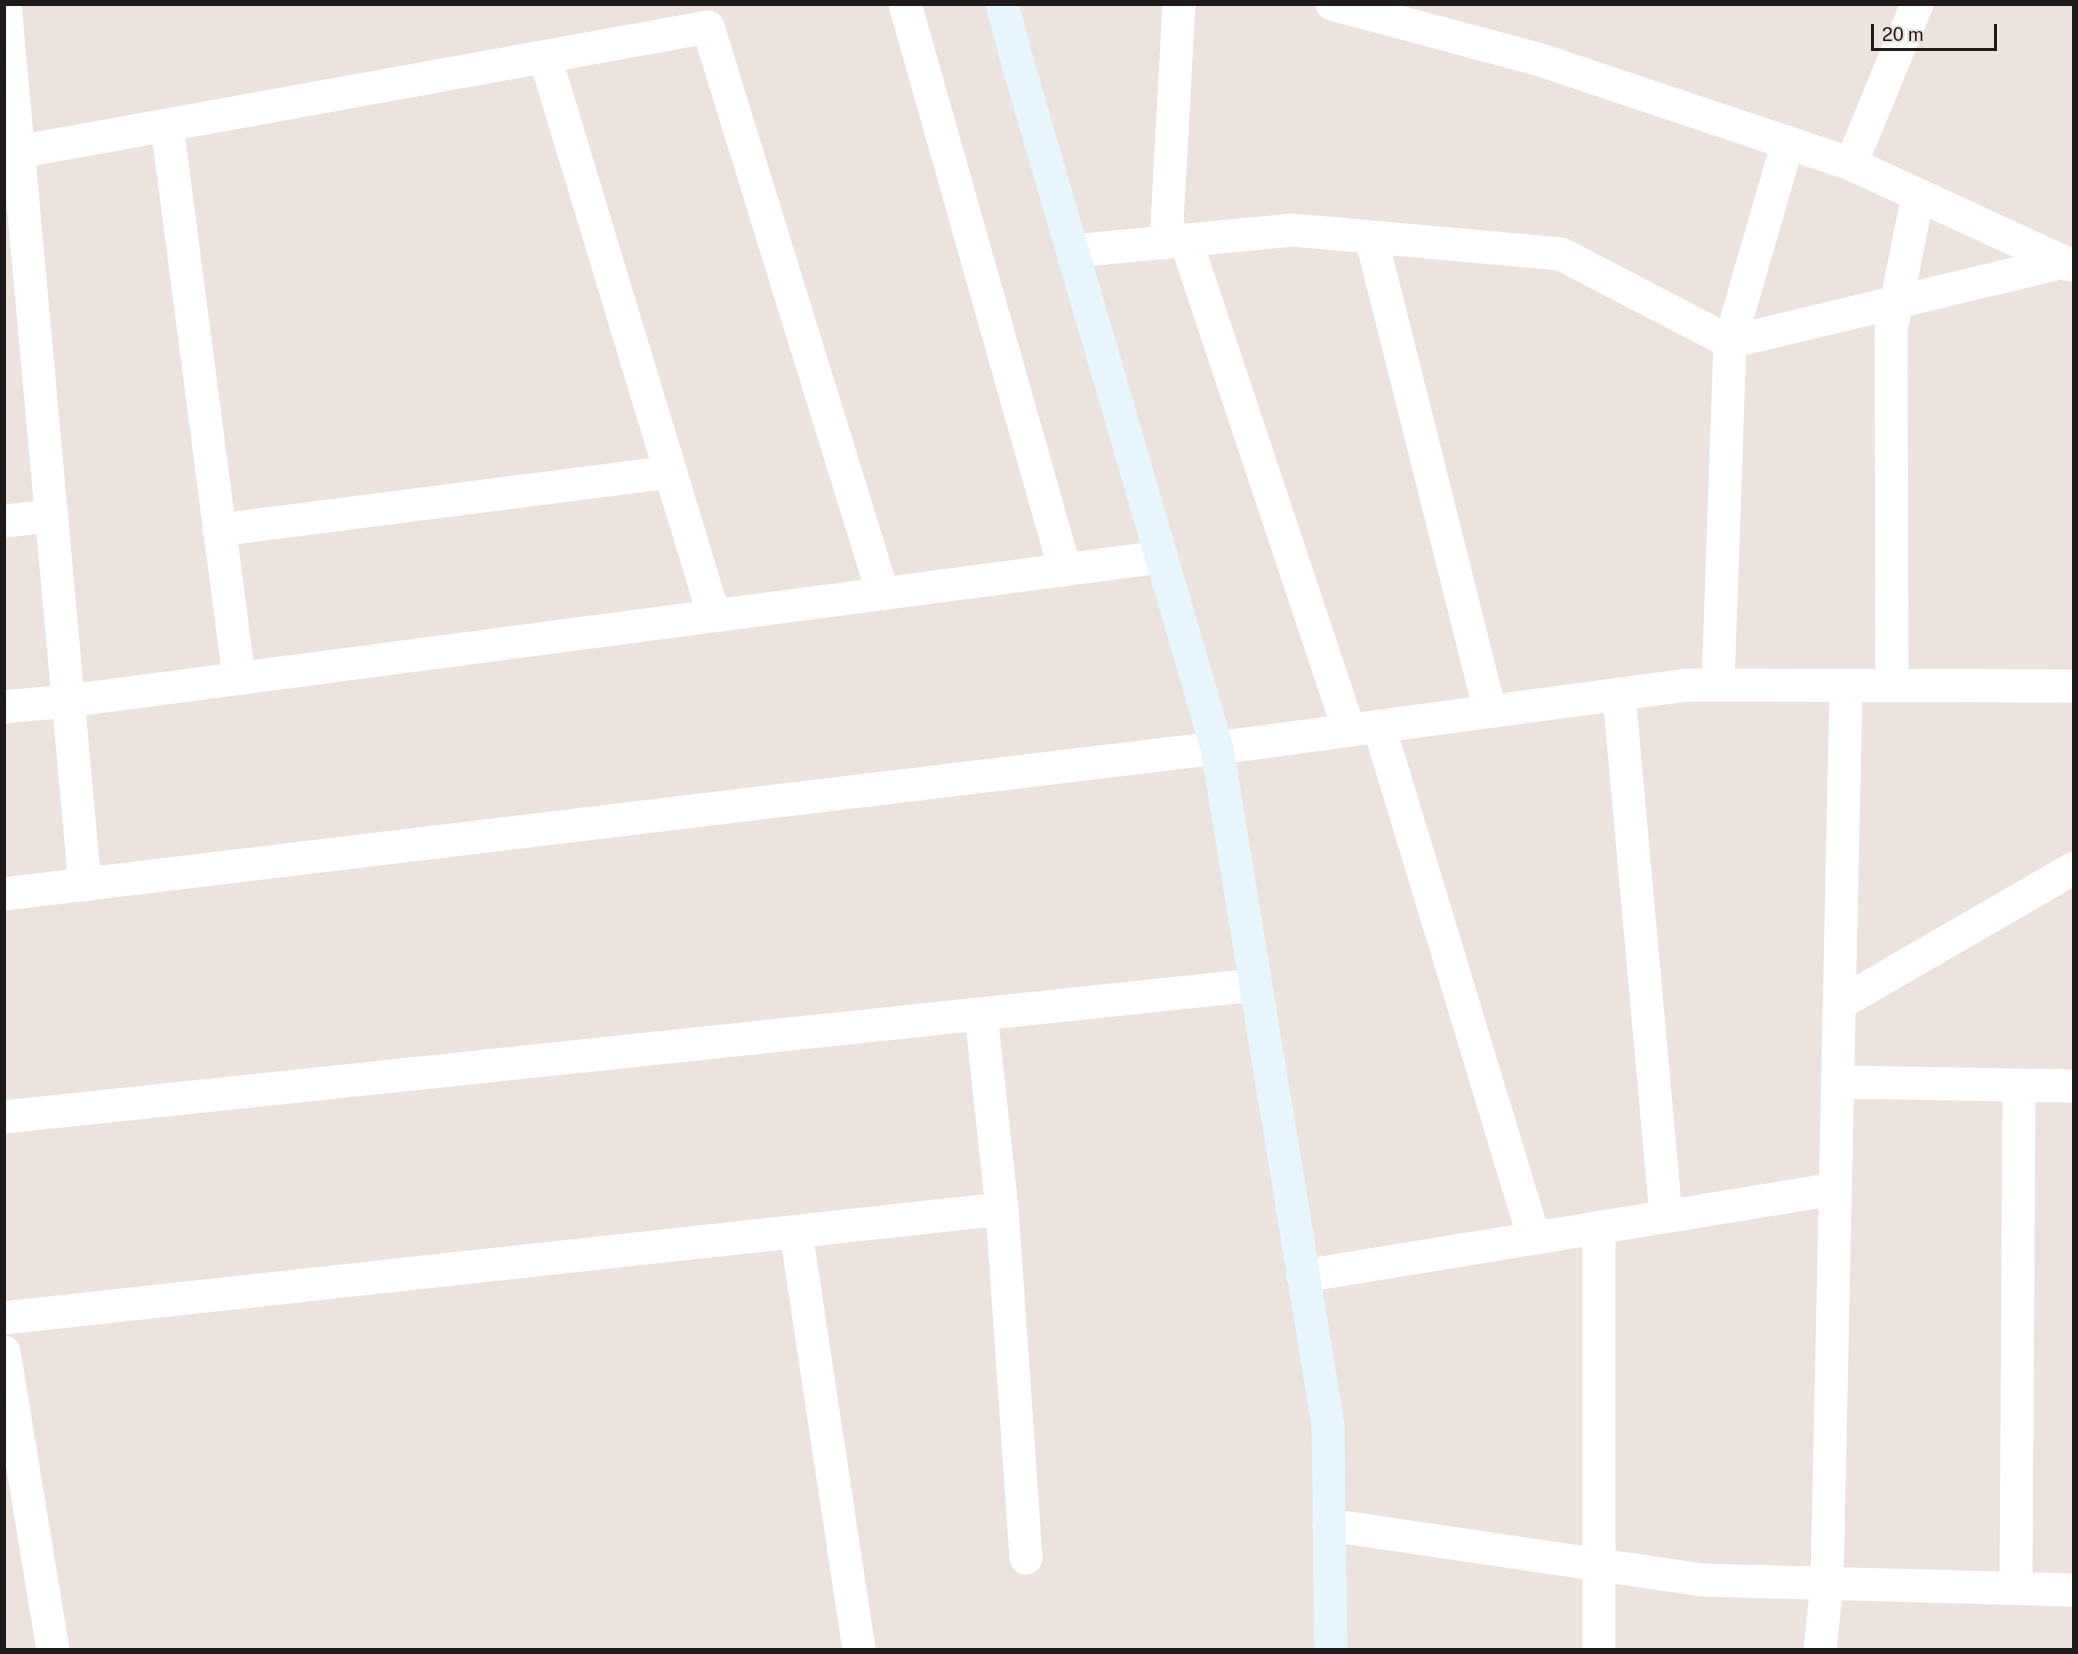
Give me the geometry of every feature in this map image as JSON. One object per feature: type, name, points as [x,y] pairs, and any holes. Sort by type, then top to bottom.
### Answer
[{"type":"street","points":[[5,4],[85,885]]},
{"type":"street","points":[[904,4],[1065,570]]},
{"type":"street","points":[[1002,4],[1217,748],[1328,1425],[1331,1650]]},
{"type":"street","points":[[1179,4],[1176,242],[1364,728],[1534,1238]]},
{"type":"street","points":[[1332,4],[1541,60],[1851,164],[2069,264]]},
{"type":"street","points":[[1851,164],[1917,4]]},
{"type":"street","points":[[18,152],[545,57],[706,16],[883,594]]},
{"type":"street","points":[[545,57],[714,616]]},
{"type":"street","points":[[167,125],[239,678]]},
{"type":"street","points":[[1718,685],[1730,342],[1788,142]]},
{"type":"street","points":[[1892,686],[1889,355],[1895,302],[1918,195]]},
{"type":"street","points":[[1073,251],[1293,230],[1561,254],[1730,342],[1895,302],[2069,264]]},
{"type":"street","points":[[1371,237],[1490,711]]},
{"type":"street","points":[[219,530],[670,472]]},
{"type":"street","points":[[4,520],[52,516]]},
{"type":"street","points":[[4,707],[68,701],[1161,557]]},
{"type":"street","points":[[4,894],[1217,748],[1688,685],[2073,686]]},
{"type":"street","points":[[1820,1650],[1827,1583],[1846,686]]},
{"type":"street","points":[[1619,694],[1666,1217]]},
{"type":"street","points":[[1839,1004],[2073,868]]},
{"type":"street","points":[[4,1117],[1255,985]]},
{"type":"street","points":[[981,1014],[1002,1209],[1026,1558]]},
{"type":"street","points":[[1838,1082],[2073,1086]]},
{"type":"street","points":[[2016,1588],[2019,1086]]},
{"type":"street","points":[[1303,1276],[1835,1189]]},
{"type":"street","points":[[4,1318],[1002,1209]]},
{"type":"street","points":[[1599,1227],[1599,1650]]},
{"type":"street","points":[[796,1232],[860,1650]]},
{"type":"street","points":[[4,1352],[52,1650]]},
{"type":"street","points":[[1329,1525],[1702,1580],[2073,1590]]}]
